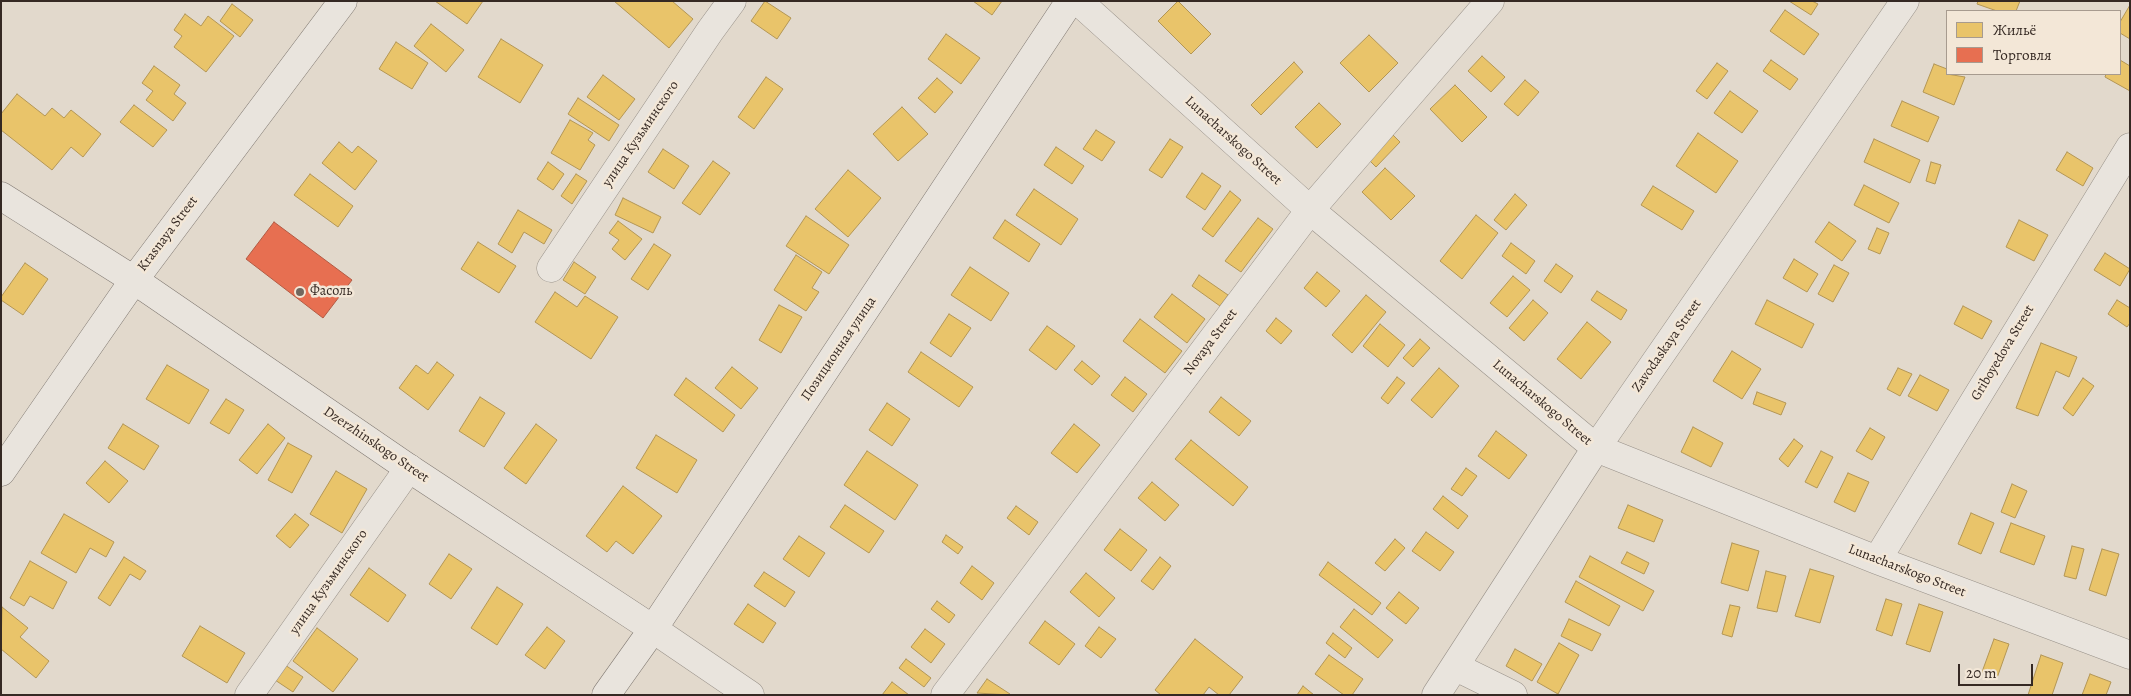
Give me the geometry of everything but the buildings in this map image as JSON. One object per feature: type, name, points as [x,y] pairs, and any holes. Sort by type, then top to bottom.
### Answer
[{"type":"street","name":"Krasnaya Street","points":[[1,472],[134,280],[343,1]]},
{"type":"street","name":"улица Кузьминского","points":[[551,268],[732,1]]},
{"type":"street","name":"Позиционная улица","points":[[606,695],[653,629],[1070,1]]},
{"type":"street","name":"Lunacharskogo Street","points":[[1078,1],[1310,210],[1596,448],[1877,560],[2130,655]]},
{"type":"street","name":"Novaya Street","points":[[945,695],[1310,210],[1490,1]]},
{"type":"street","name":"Zavodaskaya Street","points":[[1436,695],[1456,667],[1596,448],[1905,1]]},
{"type":"street","name":"Griboyedova Street","points":[[1877,560],[2130,147]]},
{"type":"street","name":"Dzerzhinskogo Street","points":[[1,196],[134,280],[409,468],[750,695]]},
{"type":"street","name":"улица Кузьминского","points":[[249,695],[409,468]]},
{"type":"street","points":[[1456,667],[1512,695]]},
{"type":"place","name":"Фасоль","points":[[300,292]]}]
